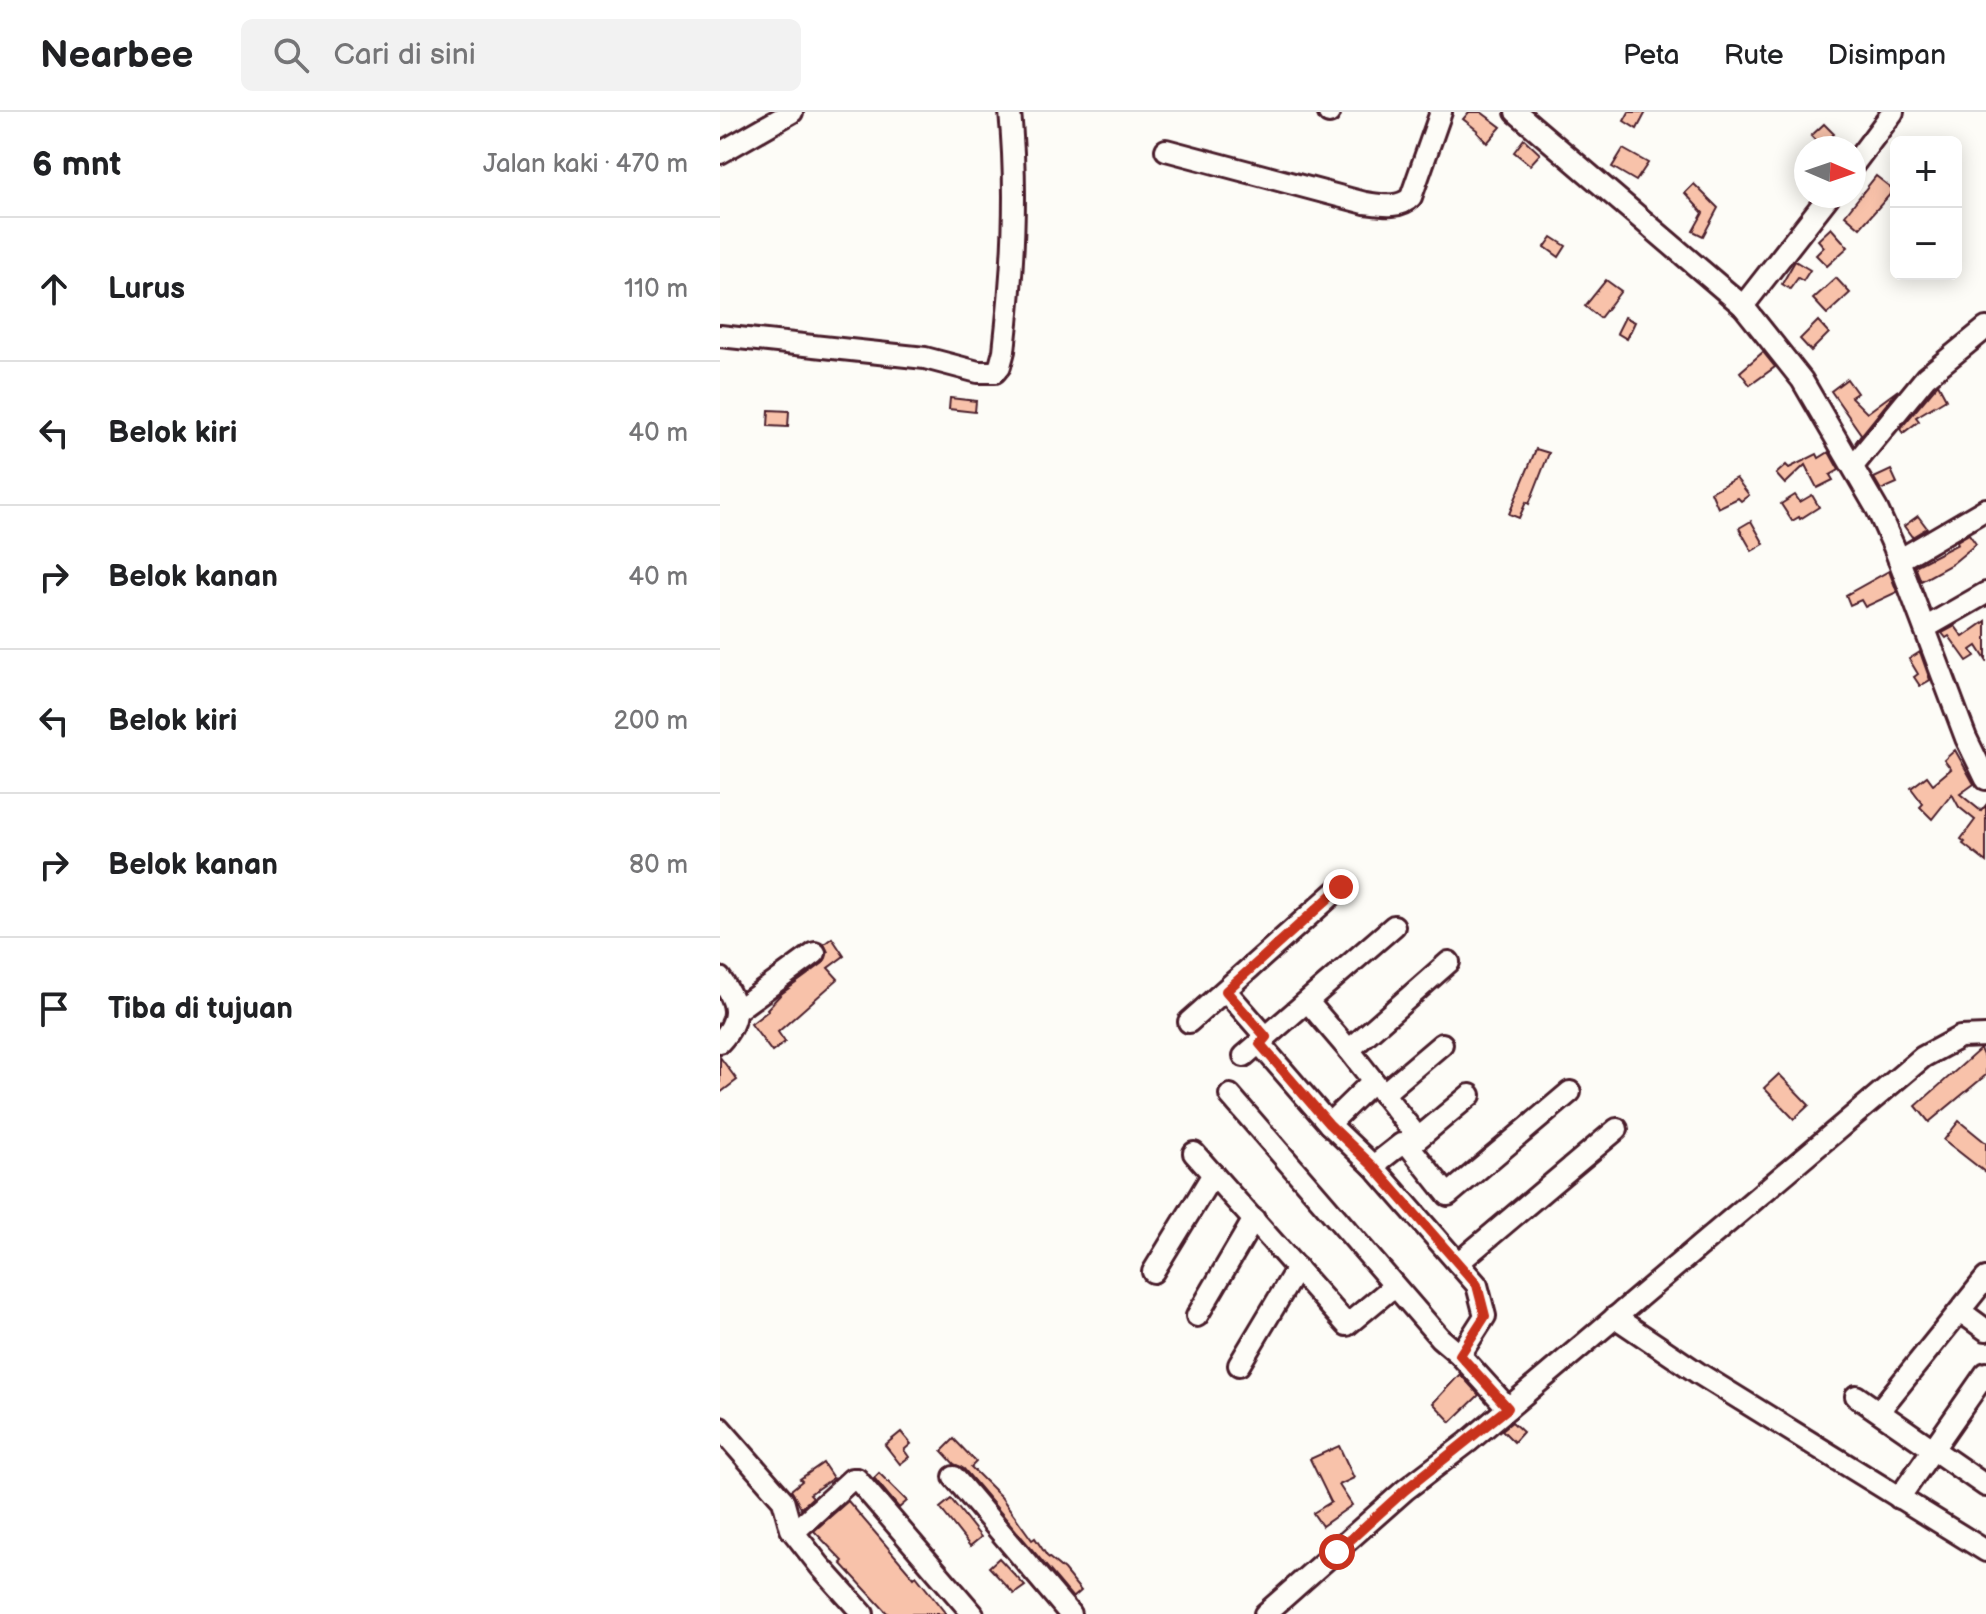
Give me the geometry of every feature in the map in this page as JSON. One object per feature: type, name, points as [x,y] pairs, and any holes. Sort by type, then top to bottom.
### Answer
[{"type":"street","points":[[720,153],[792,112]]},
{"type":"street","points":[[720,336],[925,358],[978,372],[995,372],[1004,351],[1014,244],[1014,159],[1010,112]]},
{"type":"street","points":[[1166,150],[1353,200],[1400,204],[1411,197],[1441,112]]},
{"type":"street","points":[[1516,112],[1743,306],[1802,380],[1877,509],[1966,738],[1986,779]]},
{"type":"street","points":[[1866,148],[1893,112]]},
{"type":"street","points":[[1743,306],[1820,208]]},
{"type":"street","points":[[1853,466],[1926,377],[1986,328]]},
{"type":"street","points":[[1899,560],[1986,509]]},
{"type":"street","points":[[1925,628],[1986,593]]},
{"type":"street","points":[[1189,1022],[1341,887]]},
{"type":"street","points":[[1256,1046],[1394,926]]},
{"type":"street","points":[[737,1010],[815,953]]},
{"type":"street","points":[[1349,1050],[1449,962]]},
{"type":"street","points":[[720,978],[737,1010],[734,1026],[720,1042]]},
{"type":"street","points":[[1226,991],[1256,1046],[1373,1166],[1477,1285],[1485,1316],[1460,1355]]},
{"type":"street","points":[[1308,1002],[1378,1088],[1448,1195],[1570,1092]]},
{"type":"street","points":[[1265,1614],[1405,1490],[1508,1408],[1923,1057],[1960,1037],[1986,1036]]},
{"type":"street","points":[[1329,1124],[1442,1044]]},
{"type":"street","points":[[1230,1095],[1440,1338],[1460,1355],[1508,1408]]},
{"type":"street","points":[[1373,1166],[1401,1144],[1414,1142],[1470,1095]]},
{"type":"street","points":[[1458,1263],[1617,1129]]},
{"type":"street","points":[[1194,1153],[1347,1325],[1394,1286]]},
{"type":"street","points":[[1153,1272],[1213,1174]]},
{"type":"street","points":[[1197,1316],[1254,1219]]},
{"type":"street","points":[[1239,1365],[1297,1268]]},
{"type":"street","points":[[1879,1411],[1985,1280]]},
{"type":"street","points":[[1960,1311],[1986,1330]]},
{"type":"street","points":[[1615,1317],[1698,1373],[1986,1551]]},
{"type":"street","points":[[1899,1498],[1986,1373]]},
{"type":"street","points":[[1856,1396],[1986,1486]]},
{"type":"street","points":[[720,1428],[783,1500],[794,1532],[863,1614]]},
{"type":"street","points":[[954,1477],[1070,1614]]},
{"type":"street","points":[[794,1532],[852,1479],[857,1479],[973,1614]]},
{"type":"building","points":[[1469,112],[1481,112],[1501,127],[1487,143],[1463,119]]},
{"type":"building","points":[[1629,112],[1646,112],[1637,129],[1624,121]]},
{"type":"building","points":[[1824,124],[1834,134],[1832,136],[1811,136]]},
{"type":"building","points":[[1524,139],[1540,154],[1530,165],[1514,152]]},
{"type":"building","points":[[1623,149],[1648,163],[1636,181],[1612,167]]},
{"type":"building","points":[[1876,176],[1890,187],[1890,194],[1860,228],[1845,215],[1851,208],[1866,208],[1866,189]]},
{"type":"building","points":[[1694,184],[1718,208],[1703,236],[1693,231],[1703,213],[1685,193]]},
{"type":"building","points":[[1831,228],[1848,247],[1827,266],[1816,255],[1824,247],[1818,240]]},
{"type":"building","points":[[1552,237],[1566,246],[1559,257],[1545,247]]},
{"type":"building","points":[[1795,261],[1810,270],[1803,281],[1798,278],[1790,289],[1782,284]]},
{"type":"building","points":[[1836,278],[1850,293],[1827,314],[1813,299]]},
{"type":"building","points":[[1606,280],[1621,291],[1600,318],[1585,306]]},
{"type":"building","points":[[1625,317],[1635,322],[1627,339],[1617,333]]},
{"type":"building","points":[[1818,321],[1829,333],[1811,351],[1800,339]]},
{"type":"building","points":[[1763,352],[1775,367],[1750,385],[1740,372]]},
{"type":"building","points":[[1847,379],[1857,393],[1851,397],[1867,413],[1898,390],[1855,443],[1861,434],[1831,391]]},
{"type":"building","points":[[1938,384],[1946,399],[1916,417],[1919,421],[1903,433],[1900,429]]},
{"type":"building","points":[[950,398],[976,401],[975,412],[949,409]]},
{"type":"building","points":[[769,410],[789,411],[788,427],[768,426]]},
{"type":"building","points":[[1536,449],[1549,453],[1529,504],[1526,502],[1519,518],[1509,514]]},
{"type":"building","points":[[1829,452],[1839,470],[1830,475],[1833,480],[1817,488],[1805,465],[1785,484],[1776,474],[1786,465],[1789,468],[1817,454],[1819,458]]},
{"type":"building","points":[[1891,470],[1897,483],[1881,490],[1874,478]]},
{"type":"building","points":[[1736,478],[1749,495],[1741,501],[1738,498],[1718,508],[1711,492]]},
{"type":"building","points":[[1795,495],[1800,502],[1812,495],[1819,507],[1792,521],[1781,504]]},
{"type":"building","points":[[1918,516],[1927,528],[1912,537],[1904,526]]},
{"type":"building","points":[[1751,521],[1764,544],[1752,551],[1739,528]]},
{"type":"building","points":[[1969,534],[1976,544],[1952,564],[1921,581],[1915,566],[1958,544],[1957,541]]},
{"type":"building","points":[[1889,571],[1897,592],[1865,607],[1861,600],[1850,605],[1846,595]]},
{"type":"building","points":[[1986,621],[1986,660],[1977,646],[1971,650],[1975,656],[1967,661],[1949,636],[1946,638],[1942,633],[1955,626],[1963,637]]},
{"type":"building","points":[[1920,652],[1930,680],[1920,686],[1914,677],[1918,674],[1909,659]]},
{"type":"building","points":[[1955,750],[1974,784],[1960,794],[1981,811],[1986,805],[1986,862],[1963,844],[1965,842],[1961,839],[1975,820],[1959,807],[1952,794],[1932,819],[1920,807],[1923,804],[1911,788],[1927,776],[1933,784],[1951,769],[1944,760]]},
{"type":"building","points":[[832,938],[844,956],[828,968],[838,979],[778,1032],[785,1042],[772,1052],[751,1024],[768,1011],[781,994],[823,963],[828,952],[824,944]]},
{"type":"building","points":[[1980,1049],[1986,1061],[1986,1075],[1929,1122],[1916,1106]]},
{"type":"building","points":[[720,1057],[737,1080],[720,1093]]},
{"type":"building","points":[[1779,1074],[1809,1105],[1794,1119],[1764,1088]]},
{"type":"building","points":[[1959,1121],[1986,1143],[1986,1173],[1944,1140]]},
{"type":"building","points":[[1460,1374],[1479,1395],[1451,1422],[1433,1403]]},
{"type":"building","points":[[1512,1422],[1523,1432],[1514,1442],[1502,1430]]},
{"type":"building","points":[[901,1432],[911,1444],[904,1450],[909,1457],[900,1464],[885,1445]]},
{"type":"building","points":[[954,1439],[976,1462],[971,1467],[1001,1497],[1032,1540],[1035,1538],[1047,1556],[1064,1570],[1081,1591],[1073,1598],[964,1469],[954,1464],[942,1451]]},
{"type":"building","points":[[1339,1446],[1354,1478],[1339,1485],[1352,1505],[1322,1526],[1313,1513],[1331,1502],[1310,1459]]},
{"type":"building","points":[[823,1463],[833,1478],[810,1494],[813,1497],[801,1508],[791,1490],[802,1481],[800,1479]]},
{"type":"building","points":[[879,1473],[907,1501],[899,1508],[874,1478]]},
{"type":"building","points":[[951,1499],[981,1537],[970,1546],[940,1508]]},
{"type":"building","points":[[848,1501],[946,1614],[888,1614],[841,1563],[843,1561],[814,1531]]},
{"type":"building","points":[[999,1558],[1025,1586],[1014,1594],[989,1567]]},
{"type":"route","points":[[1337,1552],[1405,1490],[1508,1408],[1460,1355],[1485,1316],[1477,1285],[1260,1044],[1266,1037],[1226,991],[1341,887]]}]
